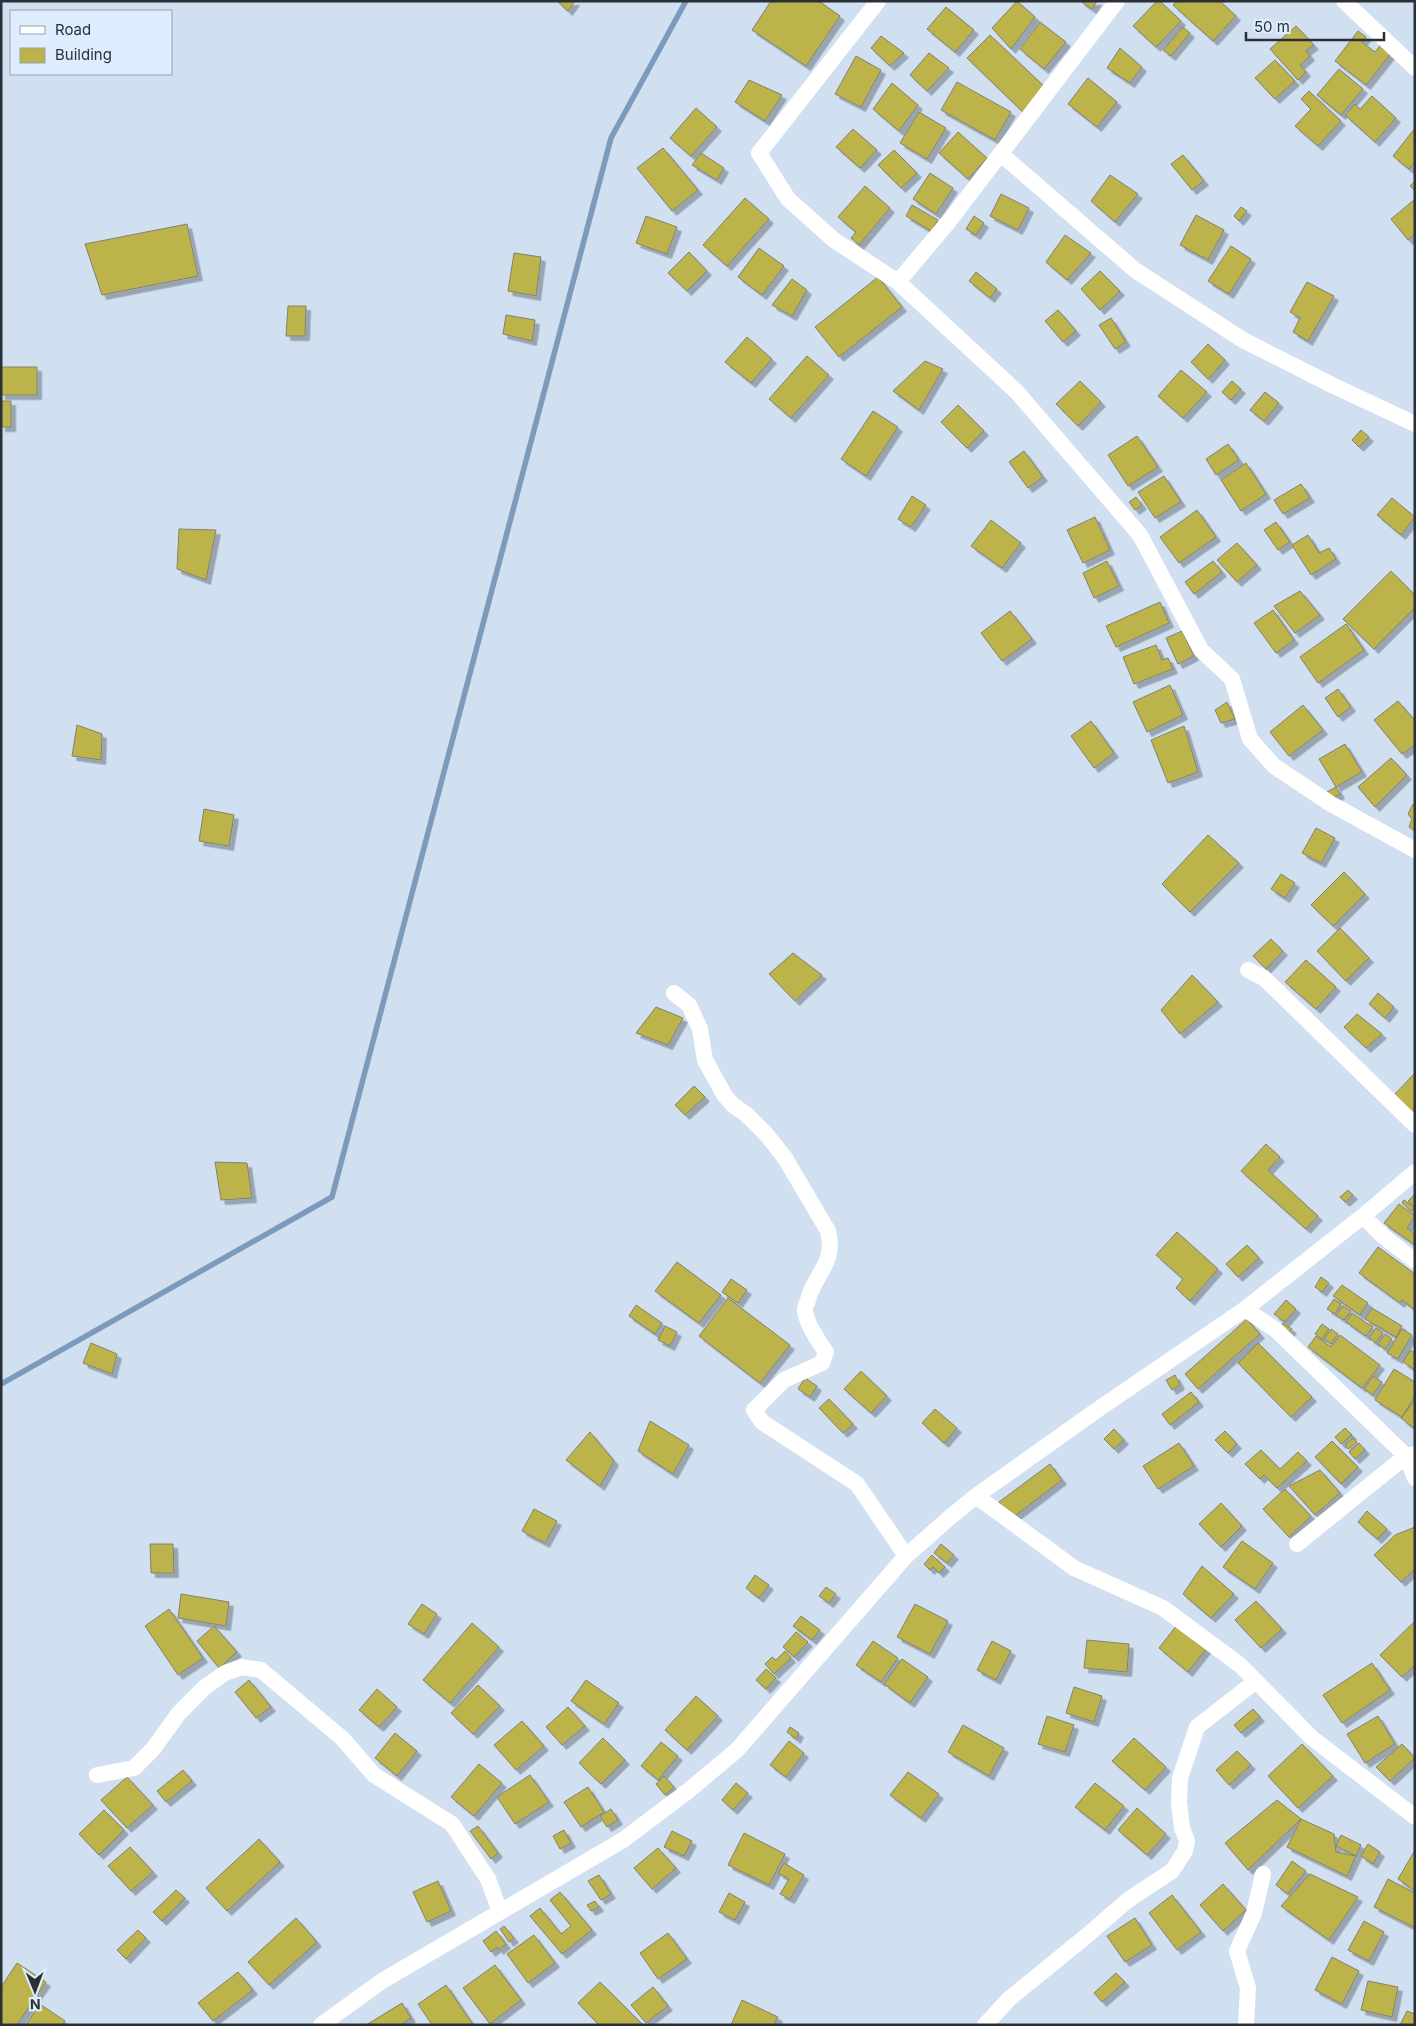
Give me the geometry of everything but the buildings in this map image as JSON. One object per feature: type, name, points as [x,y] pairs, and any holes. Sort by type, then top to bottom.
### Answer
[{"type":"street","points":[[878,1],[759,153],[788,199],[834,240],[898,282],[1016,390],[1140,535],[1201,650],[1232,679],[1250,739],[1274,766],[1331,804],[1415,850]]},
{"type":"street","points":[[898,282],[950,220],[1117,1]]},
{"type":"street","points":[[1344,1],[1415,68]]},
{"type":"street","points":[[1001,154],[1136,270],[1243,340],[1415,424]]},
{"type":"street","points":[[1248,970],[1264,978],[1415,1124]]},
{"type":"street","points":[[674,993],[689,1005],[700,1029],[705,1060],[725,1096],[766,1134],[784,1158],[828,1231],[831,1244],[826,1265],[810,1292],[804,1310],[814,1334],[826,1352],[822,1362],[784,1380],[754,1410],[762,1422],[857,1484],[906,1556]]},
{"type":"street","points":[[321,2025],[382,1981],[623,1840],[688,1791],[737,1750],[906,1556],[976,1496],[1096,1410],[1245,1309],[1363,1216],[1415,1172]]},
{"type":"street","points":[[1363,1216],[1383,1236],[1415,1261]]},
{"type":"street","points":[[1245,1309],[1276,1330],[1410,1455],[1415,1478]]},
{"type":"street","points":[[1297,1544],[1410,1455]]},
{"type":"street","points":[[976,1496],[1074,1568],[1163,1608],[1240,1665],[1312,1738],[1415,1817]]},
{"type":"street","points":[[96,1775],[134,1768],[153,1749],[179,1713],[205,1687],[225,1673],[241,1667],[261,1670],[342,1740],[374,1775],[452,1824],[488,1879],[500,1912]]},
{"type":"street","points":[[985,2025],[1009,1999],[1128,1900],[1172,1871],[1185,1851],[1187,1841],[1182,1828],[1179,1803],[1180,1778],[1197,1727],[1256,1681]]},
{"type":"street","points":[[1246,2025],[1248,1988],[1237,1951],[1254,1913],[1263,1874]]},
{"type":"waterway","points":[[1,1384],[332,1197],[611,138],[686,1]]}]
